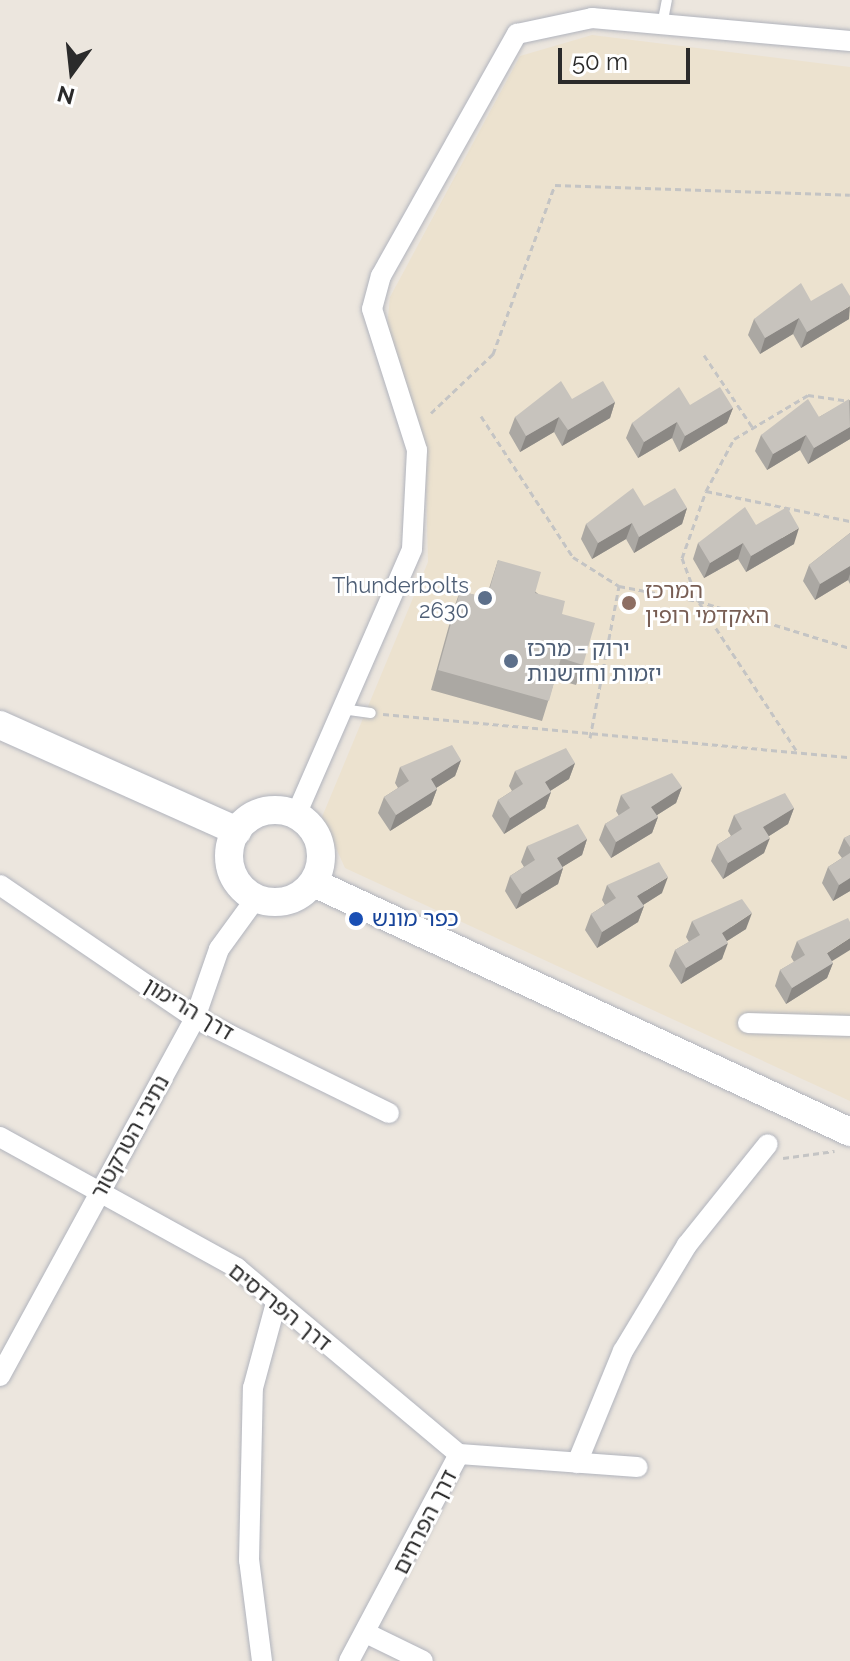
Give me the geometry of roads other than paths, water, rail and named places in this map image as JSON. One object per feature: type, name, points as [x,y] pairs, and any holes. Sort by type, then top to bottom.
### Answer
[{"type":"main road","points":[[0,725],[237,831]]},
{"type":"main road","points":[[257,814],[296,815],[321,852],[314,883],[282,902],[256,898],[231,869],[237,831],[257,814]]},
{"type":"main road","points":[[314,883],[848,1141]]},
{"type":"street","points":[[296,815],[337,708],[412,549],[417,450],[372,309],[381,276],[517,34],[592,18],[665,10],[850,41]]},
{"type":"street","name":"דרך הרימון","points":[[0,885],[195,1018],[389,1113]]},
{"type":"street","name":"נתיבי הטרקטור","points":[[0,1376],[195,1018],[219,949],[256,898]]},
{"type":"street","points":[[748,1023],[850,1026]]},
{"type":"street","name":"דרך הפרדסים","points":[[0,1137],[97,1197],[237,1268],[459,1454]]},
{"type":"street","points":[[577,1463],[623,1351],[687,1245],[768,1144]]},
{"type":"street","points":[[262,1661],[249,1560],[253,1388],[276,1303]]},
{"type":"street","name":"דרך הפרחים","points":[[349,1661],[368,1634],[459,1454],[638,1467]]},
{"type":"street","points":[[368,1634],[423,1661]]},
{"type":"lane","points":[[337,708],[371,713]]},
{"type":"place","name":"Thunderbolts 2630","points":[[485,598]]},
{"type":"place","name":"המרכז האקדמי רופין","points":[[629,603]]},
{"type":"place","name":"ירוק - מרכז יזמות וחדשנות","points":[[511,661]]},
{"type":"place","name":"כפר מונש","points":[[356,919]]}]
